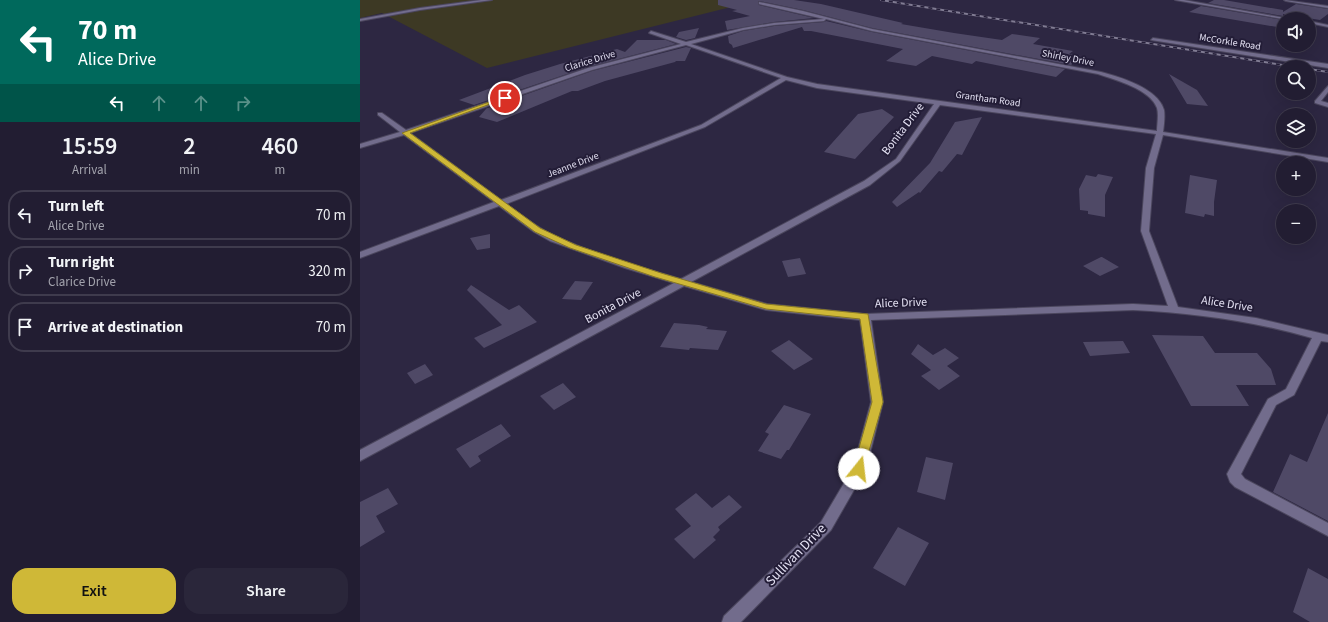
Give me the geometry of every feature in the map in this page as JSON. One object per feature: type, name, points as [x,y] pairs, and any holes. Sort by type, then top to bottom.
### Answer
[{"type":"street","points":[[360,20],[420,9],[490,0]]},
{"type":"street","points":[[1177,0],[1276,17]]},
{"type":"street","points":[[1286,0],[1328,6]]},
{"type":"street","name":"Shirley Drive","points":[[760,3],[880,31],[1079,69],[1119,79],[1145,91],[1157,102],[1161,110],[1160,133],[1150,168],[1145,231],[1174,308]]},
{"type":"street","name":"Clarice Drive","points":[[360,146],[405,133],[590,69],[743,29],[774,24],[832,19]]},
{"type":"street","points":[[1316,23],[1328,26]]},
{"type":"street","name":"Grantham Road","points":[[651,32],[785,78],[837,89],[1160,133],[1328,160]]},
{"type":"street","name":"McCorkle Road","points":[[1153,39],[1328,66]]},
{"type":"street","name":"Jeanne Drive","points":[[360,255],[500,204],[703,126],[785,78]]},
{"type":"street","points":[[1328,88],[1325,96],[1317,102],[1328,105]]},
{"type":"street","name":"Bonita Drive","points":[[360,456],[867,184],[898,160],[938,103]]},
{"type":"street","name":"Alice Drive","points":[[380,114],[500,204],[537,230],[553,239],[628,266],[766,307],[865,316],[1134,307],[1174,308],[1234,316],[1323,338]]},
{"type":"street","name":"Sullivan Drive","points":[[730,622],[826,526],[859,469],[877,402],[865,316]]},
{"type":"street","points":[[1323,338],[1290,392],[1272,402],[1234,474],[1235,478],[1247,487],[1328,530]]},
{"type":"shaded area","points":[[360,0],[759,0],[487,68],[382,13],[360,18]]},
{"type":"building","points":[[718,0],[794,0],[821,4],[903,23],[901,24],[954,33],[1002,40],[1012,34],[1040,38],[1033,44],[1073,51],[1069,54],[1081,56],[1071,65],[872,28],[803,10],[759,1],[759,5],[814,18],[774,22],[727,30],[725,21],[750,16],[732,11],[737,10],[718,5]]},
{"type":"building","points":[[1214,0],[1224,0],[1283,10],[1283,12],[1276,12],[1276,15],[1208,3]]},
{"type":"building","points":[[1296,4],[1328,9],[1328,14],[1320,20],[1316,19],[1316,12],[1283,12]]},
{"type":"building","points":[[1201,6],[1276,19],[1276,27],[1189,12]]},
{"type":"building","points":[[826,21],[872,32],[1065,69],[1056,77],[976,61],[972,64],[932,56],[916,66],[886,61],[903,49],[811,31],[804,31],[802,27],[733,48],[729,43],[728,36],[743,31],[774,26]]},
{"type":"building","points":[[699,28],[695,38],[686,40],[676,37],[679,32]]},
{"type":"building","points":[[637,40],[666,40],[676,44],[588,67],[474,105],[459,100],[525,75],[560,64],[617,49],[625,52]]},
{"type":"building","points":[[686,47],[691,48],[685,61],[676,61],[605,81],[578,91],[572,91],[497,122],[479,117],[485,109],[592,71]]},
{"type":"building","points":[[1169,74],[1197,90],[1208,106],[1187,104]]},
{"type":"building","points":[[882,109],[894,117],[855,159],[824,152],[858,114]]},
{"type":"building","points":[[982,117],[962,155],[957,154],[942,172],[939,171],[920,193],[919,192],[897,207],[892,202],[930,163],[955,122]]},
{"type":"building","points":[[1098,174],[1113,177],[1105,195],[1105,217],[1088,214],[1088,211],[1080,210],[1079,189],[1086,175],[1096,177]]},
{"type":"building","points":[[1190,175],[1217,180],[1214,216],[1205,214],[1204,217],[1185,213]]},
{"type":"building","points":[[490,234],[490,248],[477,250],[470,238]]},
{"type":"building","points":[[1101,257],[1119,267],[1100,276],[1083,266]]},
{"type":"building","points":[[800,258],[806,274],[788,277],[782,261]]},
{"type":"building","points":[[575,281],[593,282],[581,300],[562,299]]},
{"type":"building","points":[[471,285],[509,310],[519,305],[537,322],[484,348],[474,338],[502,325],[467,290]]},
{"type":"building","points":[[674,323],[699,325],[708,327],[706,329],[727,331],[718,350],[690,348],[689,350],[660,347]]},
{"type":"building","points":[[1152,335],[1203,336],[1215,353],[1257,353],[1271,369],[1276,385],[1236,385],[1249,406],[1191,406]]},
{"type":"building","points":[[789,340],[813,359],[794,370],[771,351]]},
{"type":"building","points":[[1123,341],[1130,353],[1090,356],[1083,342]]},
{"type":"building","points":[[918,344],[933,355],[945,348],[959,358],[947,366],[960,376],[939,390],[921,376],[931,370],[911,354]]},
{"type":"building","points":[[425,364],[433,375],[415,384],[407,373]]},
{"type":"building","points":[[563,383],[576,397],[554,410],[540,396]]},
{"type":"building","points":[[784,405],[811,414],[789,450],[787,450],[781,459],[758,451],[769,434],[765,432]]},
{"type":"building","points":[[1328,413],[1328,521],[1273,492],[1290,454],[1307,462]]},
{"type":"building","points":[[501,424],[511,436],[478,456],[481,461],[470,468],[456,449]]},
{"type":"building","points":[[926,457],[953,463],[945,500],[917,492]]},
{"type":"building","points":[[388,488],[398,504],[376,516],[385,532],[360,547],[360,502]]},
{"type":"building","points":[[696,493],[712,508],[729,495],[742,507],[718,527],[720,530],[713,537],[716,540],[694,559],[674,539],[691,526],[675,509]]},
{"type":"building","points":[[898,527],[929,543],[905,586],[873,568]]},
{"type":"building","points":[[1308,568],[1328,579],[1328,622],[1310,622],[1293,612]]},
{"type":"railway","points":[[881,0],[1276,64]]},
{"type":"railway","points":[[1316,70],[1328,72]]},
{"type":"route","points":[[505,98],[405,133],[537,230],[553,239],[573,247],[628,266],[766,307],[865,316],[877,402],[859,469]]}]
